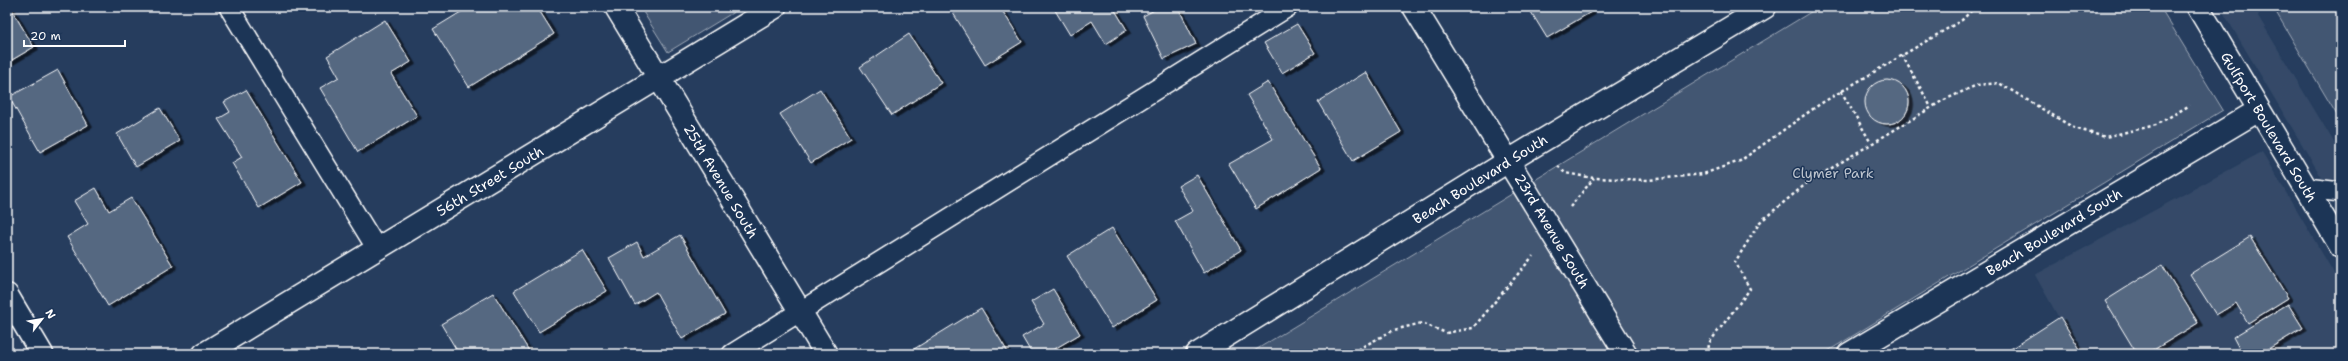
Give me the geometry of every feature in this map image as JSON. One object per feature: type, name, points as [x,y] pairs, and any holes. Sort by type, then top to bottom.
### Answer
[{"type":"street","name":"25th Avenue South","points":[[616,7],[826,354]]},
{"type":"street","name":"56th Street South","points":[[204,354],[775,7]]},
{"type":"street","name":"23rd Avenue South","points":[[1414,7],[1510,160],[1626,354]]},
{"type":"street","name":"Beach Boulevard South","points":[[1197,354],[1510,160],[1765,7]]},
{"type":"street","name":"Gulfport Boulevard South","points":[[2198,7],[2341,247]]},
{"type":"street","name":"Beach Boulevard South","points":[[1849,354],[2259,110]]},
{"type":"street","points":[[7,295],[42,354]]},
{"type":"lane","points":[[229,7],[376,249]]},
{"type":"lane","points":[[732,354],[1288,7]]},
{"type":"lane","points":[[2306,188],[2341,192]]},
{"type":"path","points":[[1536,145],[1565,173],[1594,178],[1648,180],[1703,174],[1740,161],[1841,91],[1962,20],[1975,7]]},
{"type":"path","points":[[1902,55],[1931,107]]},
{"type":"path","points":[[1708,354],[1709,343],[1750,288],[1735,262],[1760,222],[1807,183],[1931,107],[1977,85],[1999,83],[2074,128],[2105,137],[2156,125],[2190,105]]},
{"type":"path","points":[[1841,91],[1871,143]]},
{"type":"path","points":[[1354,354],[1360,348],[1394,330],[1422,322],[1446,333],[1473,328],[1553,232],[1576,197],[1594,178]]},
{"type":"shaded area","points":[[2220,7],[2261,7],[2258,16],[2341,154],[2341,210]]},
{"type":"shaded area","points":[[2262,152],[2341,285],[2341,354],[2079,354],[2035,275]]},
{"type":"green space","points":[[640,7],[742,7],[668,52]]},
{"type":"green space","name":"Clymer Park","points":[[1819,7],[2160,7],[2223,110],[1823,354],[1249,354]]},
{"type":"green space","points":[[2273,7],[2341,7],[2341,122]]},
{"type":"building","points":[[7,7],[10,7],[34,47],[7,63]]},
{"type":"building","points":[[469,7],[537,7],[554,34],[469,87],[433,29]]},
{"type":"building","points":[[963,7],[1000,7],[1022,42],[985,65],[953,13]]},
{"type":"building","points":[[1053,7],[1113,7],[1127,30],[1106,44],[1092,21],[1070,35]]},
{"type":"building","points":[[1160,7],[1178,7],[1196,44],[1164,59],[1143,16]]},
{"type":"building","points":[[1528,7],[1588,7],[1591,12],[1547,38]]},
{"type":"building","points":[[385,20],[411,62],[391,74],[417,116],[358,152],[320,88],[339,77],[327,56]]},
{"type":"building","points":[[1297,24],[1315,53],[1282,73],[1264,43]]},
{"type":"building","points":[[909,34],[941,83],[892,115],[860,67]]},
{"type":"building","points":[[58,70],[88,125],[40,152],[9,97]]},
{"type":"building","points":[[1366,72],[1401,132],[1353,161],[1318,102]]},
{"type":"building","points":[[1883,80],[1891,80],[1903,86],[1909,98],[1909,106],[1903,118],[1891,124],[1883,124],[1871,118],[1865,106],[1865,98],[1871,86]]},
{"type":"building","points":[[1268,82],[1321,168],[1256,209],[1229,164],[1273,139],[1247,95]]},
{"type":"building","points":[[820,89],[851,138],[811,163],[780,114]]},
{"type":"building","points":[[246,90],[302,182],[259,208],[232,163],[242,157],[218,119],[230,112],[224,102]]},
{"type":"building","points":[[160,108],[180,141],[136,167],[117,134]]},
{"type":"building","points":[[1197,175],[1241,250],[1204,273],[1175,221],[1193,211],[1178,186]]},
{"type":"building","points":[[96,188],[109,211],[131,198],[173,266],[108,306],[67,237],[88,224],[74,201]]},
{"type":"building","points":[[1112,228],[1157,300],[1112,328],[1067,256]]},
{"type":"building","points":[[680,235],[725,314],[682,339],[656,292],[635,305],[609,258],[637,242],[644,256]]},
{"type":"building","points":[[2250,237],[2288,298],[2248,323],[2236,303],[2216,315],[2190,274]]},
{"type":"building","points":[[582,250],[607,291],[539,332],[514,291]]},
{"type":"building","points":[[2162,265],[2198,323],[2147,354],[2137,354],[2105,301]]},
{"type":"building","points":[[1053,289],[1080,334],[1046,354],[1032,354],[1022,337],[1044,324],[1031,302]]},
{"type":"building","points":[[493,293],[531,354],[459,354],[441,324]]},
{"type":"building","points":[[2288,304],[2303,328],[2260,354],[2242,354],[2233,337]]},
{"type":"building","points":[[981,308],[1009,354],[917,354],[914,349]]},
{"type":"building","points":[[2060,317],[2083,354],[2011,354],[2009,350]]}]
